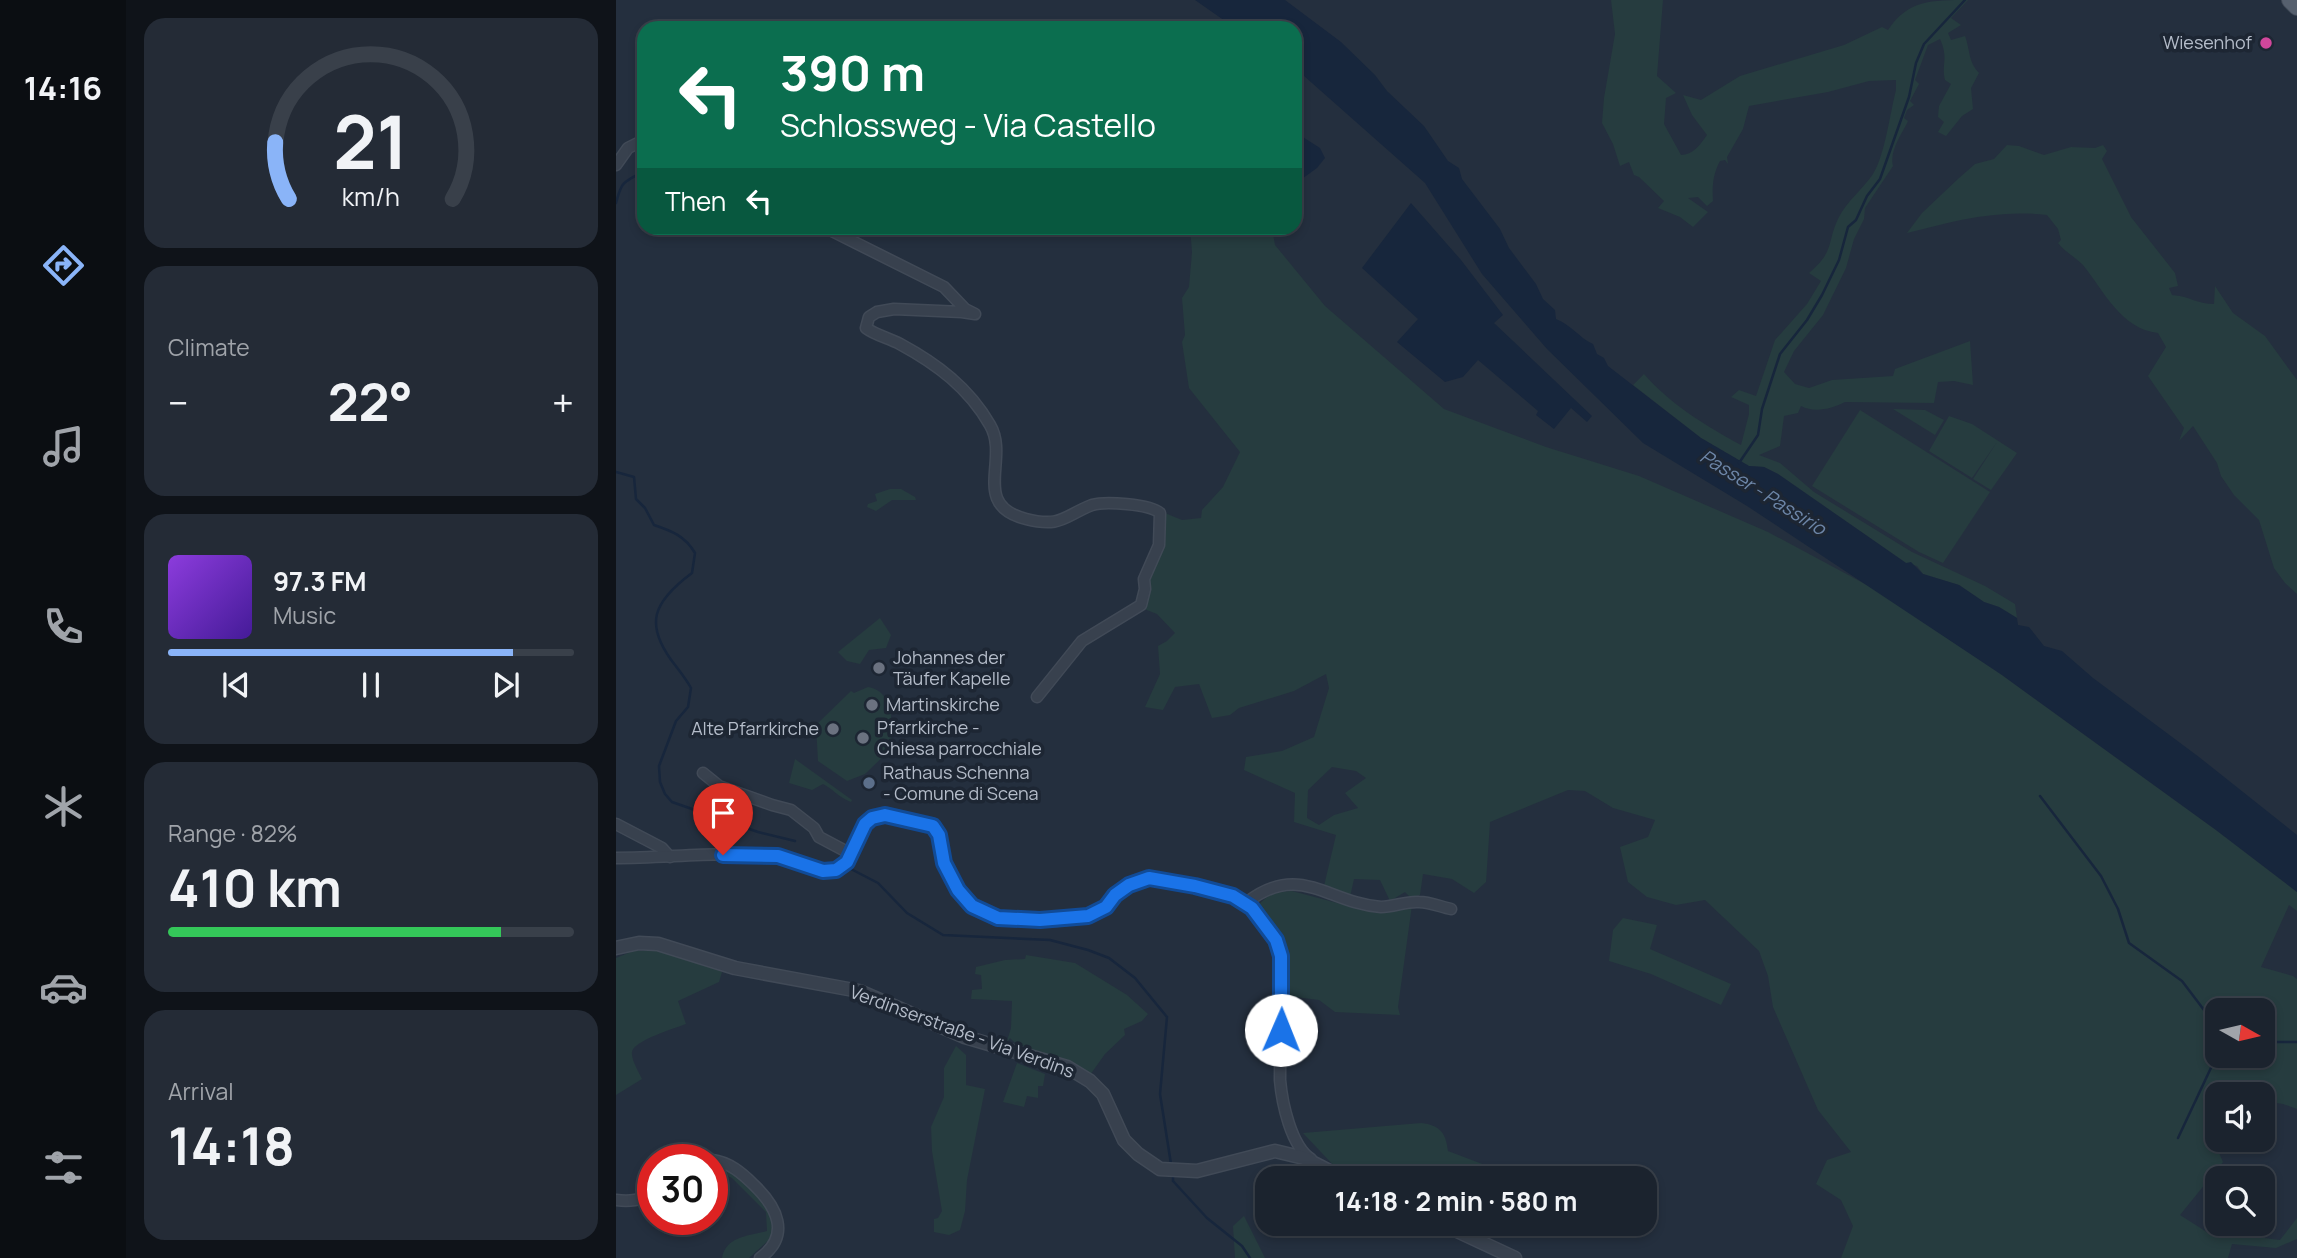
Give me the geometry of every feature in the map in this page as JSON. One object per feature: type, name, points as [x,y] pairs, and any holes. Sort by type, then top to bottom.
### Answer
[{"type":"main road","points":[[2290,0],[2297,7]]},
{"type":"street","points":[[616,165],[628,148],[637,144]]},
{"type":"street","points":[[840,235],[944,287],[965,309],[974,312],[973,315],[962,312],[886,310],[869,317],[866,328],[941,368],[975,401],[996,441],[994,482],[1001,508],[1026,519],[1042,521],[1065,520],[1094,505],[1145,506],[1160,513],[1159,545],[1144,579],[1146,589],[1141,605],[1082,641],[1037,697]]},
{"type":"street","points":[[703,773],[719,786],[791,810],[814,828],[821,839],[849,858]]},
{"type":"street","points":[[616,858],[742,854],[791,860],[828,872],[840,869],[849,858],[865,824],[872,818],[885,815],[933,826],[939,835],[944,863],[958,890],[972,906],[998,918],[1040,920],[1088,916],[1106,907],[1115,895],[1129,885],[1149,878],[1233,896],[1246,903],[1276,940],[1281,956],[1282,1098],[1298,1149],[1322,1166]]},
{"type":"street","points":[[616,824],[662,848],[670,857]]},
{"type":"street","points":[[1246,903],[1262,891],[1291,884],[1315,886],[1352,903],[1384,907],[1418,902],[1451,909]]},
{"type":"street","name":"Verdinserstraße - Via Verdins","points":[[616,948],[639,943],[659,944],[735,968],[859,991],[958,1034],[1067,1067],[1090,1081],[1103,1094],[1124,1140],[1150,1163],[1166,1170],[1206,1170],[1269,1152],[1285,1152]]},
{"type":"street","points":[[1293,1130],[1285,1152],[1320,1166]]},
{"type":"street","points":[[728,1165],[743,1175],[774,1208],[778,1217],[773,1245],[760,1258]]},
{"type":"street","points":[[616,1200],[637,1200]]},
{"type":"street","points":[[1468,1236],[1515,1258]]},
{"type":"green space","points":[[1611,0],[1663,0],[1657,76],[1676,93],[1666,98],[1664,124],[1681,155],[1685,155],[1699,146],[1707,135],[1692,115],[1683,95],[1701,100],[1740,76],[1844,45],[1882,27],[1888,30],[1912,7],[1943,0],[1968,0],[1951,18],[1961,25],[1948,33],[1951,40],[1965,36],[1971,60],[1979,73],[1971,88],[1973,109],[1962,116],[1946,136],[1938,132],[1944,122],[1938,117],[1939,106],[1951,84],[1945,80],[1944,52],[1940,39],[1928,45],[1915,80],[1919,84],[1910,101],[1914,105],[1907,110],[1904,118],[1908,121],[1894,149],[1893,166],[1865,208],[1864,219],[1854,239],[1846,268],[1823,315],[1794,351],[1784,372],[1795,384],[1809,388],[1832,380],[1893,376],[1895,369],[1970,341],[1973,385],[1954,381],[1938,382],[1934,403],[1845,402],[1817,410],[1801,406],[1798,413],[1784,416],[1780,446],[1759,455],[1780,463],[1814,492],[1912,552],[1985,586],[2015,604],[2017,618],[1984,602],[1959,585],[1923,574],[1917,566],[1906,563],[1778,474],[1764,467],[1749,466],[1701,438],[1633,385],[1644,374],[1689,414],[1741,445],[1749,405],[1731,397],[1739,390],[1756,396],[1775,340],[1807,304],[1821,281],[1809,273],[1827,252],[1842,211],[1877,166],[1887,134],[1896,80],[1869,81],[1828,92],[1749,106],[1743,129],[1727,157],[1728,164],[1725,160],[1720,161],[1716,171],[1713,201],[1707,206],[1698,197],[1688,198],[1708,212],[1693,227],[1680,217],[1658,208],[1664,201],[1634,175],[1629,162],[1620,166],[1602,123],[1615,34]]},
{"type":"green space","points":[[2007,145],[2019,146],[2044,155],[2071,147],[2095,148],[2103,145],[2107,151],[2102,159],[2131,217],[2175,273],[2178,286],[2169,288],[2172,295],[2214,304],[2215,286],[2233,313],[2265,336],[2297,380],[2297,594],[2274,568],[2259,520],[2234,495],[2193,426],[2179,441],[2184,428],[2148,376],[2166,347],[2158,333],[2134,324],[2114,307],[2083,265],[2058,243],[2061,240],[2058,229],[2047,215],[1994,215],[1959,220],[1907,233],[1922,213],[1959,178],[1975,164],[1994,159]]},
{"type":"green space","points":[[1191,235],[1273,235],[1275,245],[1325,306],[1444,409],[1546,447],[1639,476],[1768,532],[1878,591],[2002,675],[2297,892],[2297,911],[2289,905],[2261,967],[2297,979],[2297,1109],[2275,1103],[2275,1082],[2205,1082],[2205,1152],[2219,1152],[2223,1162],[2220,1166],[2205,1166],[2205,1184],[2180,1215],[2205,1231],[2205,1236],[2248,1236],[2280,1240],[2297,1218],[2297,1239],[2276,1248],[2232,1244],[2228,1258],[1841,1258],[1853,1226],[1841,1200],[1816,1184],[1827,1160],[1851,1152],[1818,1110],[1773,1007],[1768,976],[1759,951],[1705,900],[1676,905],[1647,897],[1628,882],[1620,847],[1648,837],[1655,820],[1613,808],[1585,791],[1568,790],[1490,822],[1486,882],[1474,893],[1452,879],[1423,874],[1420,895],[1410,897],[1405,892],[1390,901],[1380,880],[1354,879],[1350,897],[1324,886],[1336,835],[1294,822],[1295,793],[1244,770],[1246,757],[1282,751],[1314,737],[1329,688],[1326,674],[1294,691],[1239,708],[1230,715],[1212,718],[1199,684],[1175,687],[1163,710],[1145,707],[1160,674],[1158,646],[1175,633],[1157,614],[1139,607],[1155,557],[1155,509],[1182,520],[1201,518],[1202,510],[1223,487],[1240,452],[1189,388],[1182,342],[1185,335],[1182,298],[1189,287]],"holes":[[[1332,767],[1356,771],[1366,778],[1345,793],[1358,808],[1334,815],[1319,825],[1307,818],[1308,790]]]},
{"type":"green space","points":[[1893,409],[1925,410],[1944,420],[1935,435]]},
{"type":"green space","points":[[1860,410],[1990,492],[1943,563],[1919,552],[1812,486]]},
{"type":"green space","points":[[1949,416],[1972,424],[2017,453],[1991,490],[1973,479],[1997,442],[1972,478],[1929,451]]},
{"type":"green space","points":[[901,489],[916,500],[892,500],[876,511],[867,507],[877,501],[875,494]]},
{"type":"green space","points":[[880,618],[891,635],[886,648],[869,650],[860,664],[847,661],[838,652]]},
{"type":"green space","points":[[868,687],[877,690],[888,703],[892,721],[891,749],[865,774],[847,781],[818,761],[816,725],[851,691],[854,693]]},
{"type":"green space","points":[[795,759],[852,800],[851,802],[823,784],[812,790],[789,783]]},
{"type":"green space","points":[[1292,891],[1360,909],[1412,905],[1398,1007],[1400,1015],[1335,1012],[1319,1000],[1287,996],[1287,957],[1279,938],[1258,905],[1273,892]]},
{"type":"green space","points":[[1623,918],[1657,925],[1650,949],[1731,984],[1721,1005],[1651,974],[1609,961],[1613,930]]},
{"type":"green space","points":[[659,950],[708,964],[722,972],[719,982],[678,1001],[686,1024],[655,1035],[634,1048],[633,1059],[642,1079],[616,1095],[616,958],[633,951]]},
{"type":"green space","points":[[1026,955],[1075,963],[1127,995],[1148,1014],[1142,1021],[1124,1029],[1125,1035],[1105,1054],[1090,1075],[1058,1059],[1016,1044],[1010,1038],[1006,1044],[1011,1028],[1012,1001],[971,999],[972,990],[982,989],[981,975],[975,974],[976,967],[1005,960],[1025,959]]},
{"type":"green space","points":[[956,1046],[966,1055],[966,1085],[985,1089],[967,1180],[965,1211],[960,1230],[949,1235],[934,1232],[934,1219],[938,1218],[942,1211],[932,1151],[931,1127],[944,1097],[944,1068]]},
{"type":"green space","points":[[1017,1063],[1045,1074],[1043,1086],[1038,1086],[1038,1098],[1027,1096],[1024,1107],[1003,1102]]},
{"type":"green space","points":[[1421,1123],[1441,1131],[1448,1151],[1485,1165],[1334,1166],[1303,1133]]},
{"type":"green space","points":[[728,1170],[774,1214],[772,1237],[749,1258],[722,1258],[724,1251],[733,1241],[767,1231],[766,1212],[728,1176]]},
{"type":"green space","points":[[1244,1216],[1265,1258],[1235,1258],[1233,1226]]},
{"type":"water","name":"Passer - Passirio","points":[[1195,0],[1285,0],[1341,42],[1424,126],[1448,161],[1459,168],[1462,179],[1500,229],[1509,248],[1536,284],[1543,299],[1555,310],[1556,319],[1593,344],[1597,354],[1604,358],[1608,366],[1701,438],[1749,466],[1764,467],[1778,474],[1906,563],[1911,562],[1923,574],[1959,585],[1984,602],[1999,607],[2017,618],[2018,625],[2029,627],[2044,646],[2062,651],[2093,678],[2297,835],[2297,892],[2002,675],[1747,506],[1643,443],[1547,349],[1482,274],[1425,183],[1302,74],[1302,21],[1225,21]]},
{"type":"water","points":[[1302,136],[1320,148],[1325,158],[1302,179]]},
{"type":"water","points":[[1411,203],[1461,260],[1503,315],[1494,323],[1592,416],[1587,422],[1571,408],[1554,429],[1536,415],[1538,411],[1478,360],[1463,377],[1445,382],[1397,342],[1418,319],[1362,268]]},
{"type":"waterway","name":"Passer - Passirio","points":[[1739,463],[1758,435],[1762,409],[1780,354],[1807,320],[1822,295],[1839,260],[1848,227],[1856,220],[1867,196],[1880,179],[1909,97],[1916,63],[1924,44],[1965,0]]},
{"type":"waterway","points":[[616,203],[624,183],[637,175]]},
{"type":"waterway","points":[[616,472],[634,477],[636,499],[645,508],[654,525],[678,535],[695,553],[692,573],[668,594],[657,614],[659,637],[691,688],[688,707],[676,721],[659,766],[660,782],[665,794],[672,802],[758,832],[795,841]]},
{"type":"waterway","points":[[2040,796],[2101,876],[2118,909],[2129,943],[2182,981],[2205,1014]]},
{"type":"waterway","points":[[849,868],[878,883],[907,913],[943,935],[1050,940],[1109,958],[1135,978],[1167,1017],[1160,1094],[1171,1164]]},
{"type":"waterway","points":[[2275,1042],[2297,1042]]},
{"type":"waterway","points":[[2178,1138],[2211,1068]]},
{"type":"waterway","points":[[1173,1174],[1173,1181],[1207,1218],[1242,1246],[1250,1258]]},
{"type":"place","name":"Wiesenhof","points":[[2266,43]]},
{"type":"place","name":"Johannes der Täufer Kapelle","points":[[879,668]]},
{"type":"place","name":"Martinskirche","points":[[872,705]]},
{"type":"place","name":"Alte Pfarrkirche","points":[[833,729]]},
{"type":"place","name":"Pfarrkirche - Chiesa parrocchiale","points":[[863,738]]},
{"type":"place","name":"Rathaus Schenna - Comune di Scena","points":[[869,783]]},
{"type":"route","points":[[723,855],[778,856],[828,872],[840,869],[847,862],[865,824],[878,815],[885,815],[933,826],[939,835],[944,863],[958,890],[972,906],[998,918],[1040,920],[1088,916],[1106,907],[1115,895],[1129,885],[1149,878],[1233,896],[1252,908],[1276,940],[1281,956],[1281,1030]]}]
